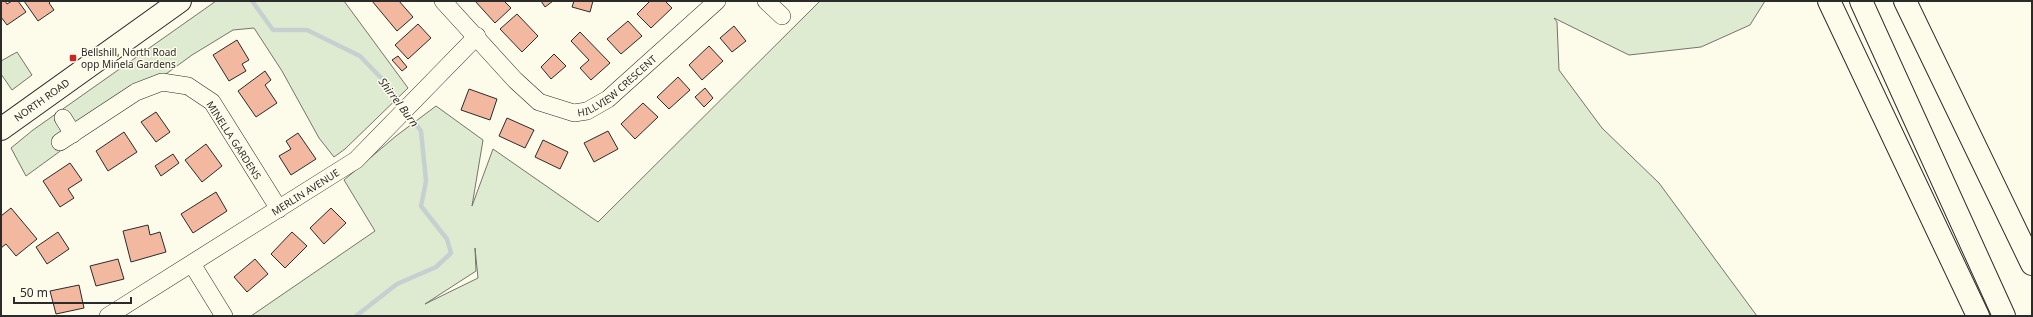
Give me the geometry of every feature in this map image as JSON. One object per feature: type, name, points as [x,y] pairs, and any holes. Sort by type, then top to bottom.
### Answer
[{"type":"main road","name":"NORTH ROAD","points":[[1,129],[180,1]]},
{"type":"main road","points":[[1829,1],[1978,316]]},
{"type":"main road","points":[[1861,1],[2004,316]]},
{"type":"main road","points":[[1905,1],[1932,60],[2032,264]]},
{"type":"main road","points":[[1912,1],[1932,60]]},
{"type":"street","name":"HILLVIEW CRESCENT","points":[[443,1],[515,80],[539,102],[574,113],[587,111],[608,99],[710,9],[717,1]]},
{"type":"street","points":[[766,1],[782,16]]},
{"type":"street","name":"MERLIN AVENUE","points":[[108,316],[356,160],[476,36]]},
{"type":"street","name":"MINELLA GARDENS","points":[[63,118],[67,138],[136,92],[162,82],[188,86],[212,102],[279,209]]},
{"type":"street","points":[[192,264],[224,316]]},
{"type":"green space","points":[[216,1],[344,1],[408,88],[345,149],[334,157],[319,138],[282,71],[254,28],[233,30],[192,55],[26,176],[11,148],[33,130]]},
{"type":"green space","points":[[820,1],[1765,1],[1750,25],[1701,47],[1629,55],[1554,18],[1557,22],[1559,70],[1602,128],[1659,183],[1757,316],[251,316],[375,231],[344,180],[396,136],[436,106],[483,140],[472,206],[493,149],[598,222]],"holes":[[[475,248],[478,278],[425,304],[476,271]]]},
{"type":"green space","points":[[17,52],[32,75],[12,90],[1,74],[1,61]]},
{"type":"building","points":[[1,1],[5,1],[7,4],[12,1],[18,1],[26,12],[7,25],[1,17]]},
{"type":"building","points":[[24,1],[51,1],[49,3],[54,10],[38,21]]},
{"type":"building","points":[[372,1],[399,1],[413,17],[397,31]]},
{"type":"building","points":[[475,1],[504,1],[511,8],[495,23]]},
{"type":"building","points":[[541,1],[553,1],[545,7]]},
{"type":"building","points":[[574,1],[593,1],[590,12],[572,7]]},
{"type":"building","points":[[650,1],[665,1],[672,8],[651,28],[637,14]]},
{"type":"building","points":[[517,14],[538,36],[522,52],[500,29]]},
{"type":"building","points":[[628,21],[642,36],[621,54],[607,39]]},
{"type":"building","points":[[418,24],[431,38],[408,59],[395,45]]},
{"type":"building","points":[[734,26],[746,41],[732,52],[720,38]]},
{"type":"building","points":[[580,32],[610,63],[591,80],[580,68],[589,60],[571,41]]},
{"type":"building","points":[[237,40],[249,60],[242,64],[246,71],[229,81],[213,55]]},
{"type":"building","points":[[709,46],[723,61],[702,80],[689,65]]},
{"type":"building","points":[[554,54],[566,66],[551,79],[541,67]]},
{"type":"building","points":[[398,56],[407,67],[402,71],[392,60]]},
{"type":"building","points":[[265,71],[271,80],[265,85],[277,103],[256,117],[238,91]]},
{"type":"building","points":[[678,77],[690,90],[669,109],[657,97]]},
{"type":"building","points":[[705,88],[713,98],[704,107],[695,97]]},
{"type":"building","points":[[469,89],[497,99],[490,120],[461,110]]},
{"type":"building","points":[[643,103],[658,117],[635,139],[621,124]]},
{"type":"building","points":[[156,112],[170,132],[156,142],[141,122]]},
{"type":"building","points":[[507,118],[534,130],[525,148],[499,136]]},
{"type":"building","points":[[608,131],[618,149],[594,162],[584,143]]},
{"type":"building","points":[[124,132],[137,152],[108,171],[96,151]]},
{"type":"building","points":[[298,133],[316,159],[291,175],[279,156],[291,149],[286,141]]},
{"type":"building","points":[[543,140],[568,152],[560,169],[535,157]]},
{"type":"building","points":[[206,144],[222,166],[202,182],[185,160]]},
{"type":"building","points":[[173,154],[179,163],[161,176],[155,166]]},
{"type":"building","points":[[70,163],[82,180],[68,189],[74,198],[60,207],[43,181]]},
{"type":"building","points":[[216,192],[227,211],[193,233],[181,214]]},
{"type":"building","points":[[11,208],[37,239],[16,256],[6,244],[1,248],[1,216]]},
{"type":"building","points":[[331,208],[346,223],[324,244],[310,228]]},
{"type":"building","points":[[148,225],[150,235],[160,232],[166,252],[131,262],[123,231]]},
{"type":"building","points":[[58,232],[69,249],[47,264],[36,247]]},
{"type":"building","points":[[292,232],[307,246],[285,268],[271,254]]},
{"type":"building","points":[[118,259],[124,279],[96,286],[90,266]]},
{"type":"building","points":[[255,259],[268,274],[247,292],[234,277]]},
{"type":"building","points":[[79,285],[84,308],[56,314],[50,291]]},
{"type":"waterway","name":"Shirrel Burn","points":[[252,1],[273,30],[307,30],[360,56],[383,80],[421,131],[426,181],[421,206],[447,239],[451,253],[436,267],[397,284],[356,316]]},
{"type":"place","name":"Bellshill, North Road opp Minela Gardens","points":[[73,58]]}]
